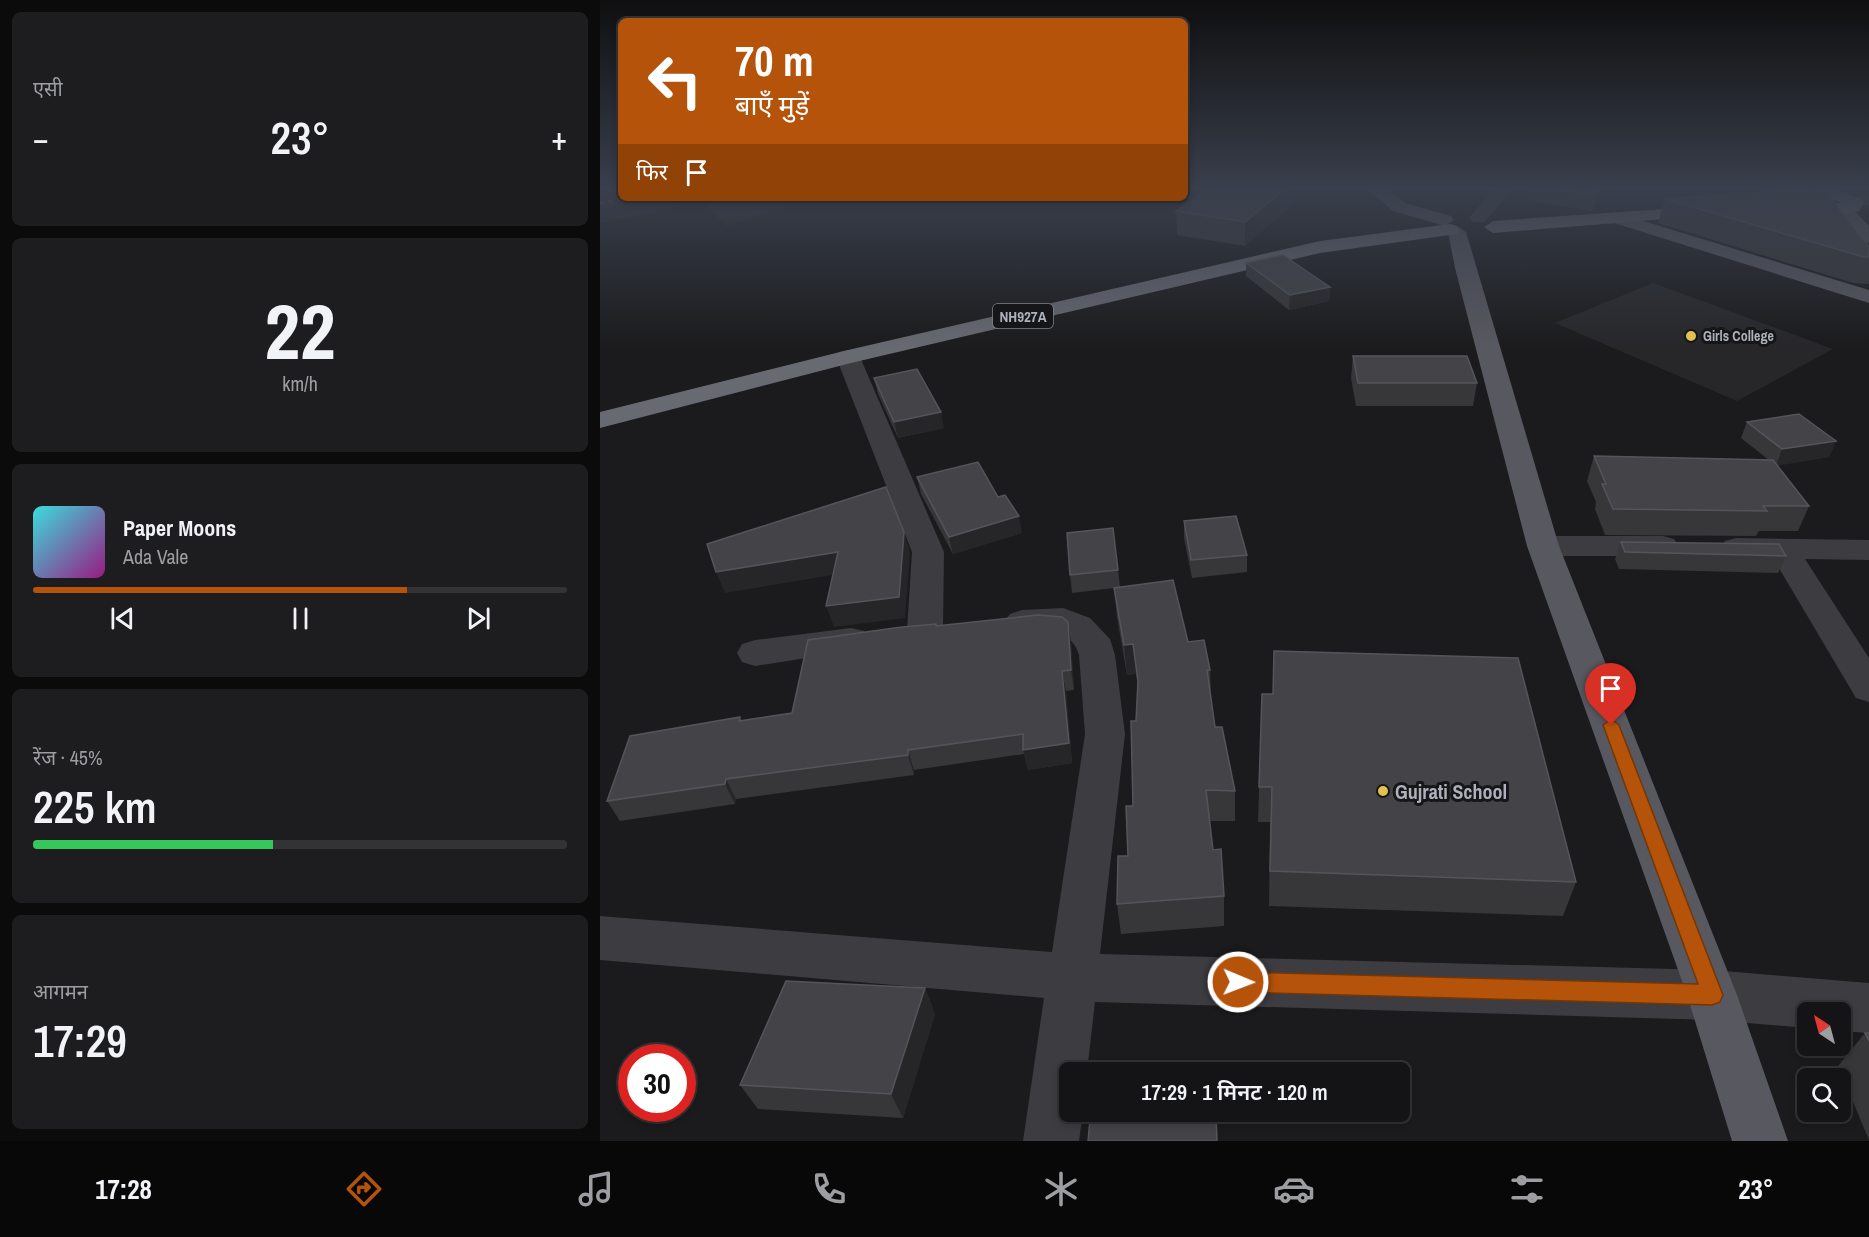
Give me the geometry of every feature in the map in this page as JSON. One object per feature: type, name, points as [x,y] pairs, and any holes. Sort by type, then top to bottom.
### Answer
[{"type":"highway","name":"NH927A","points":[[600,408],[840,348],[1150,279],[1302,242]]},
{"type":"highway","name":"NH927A","points":[[600,420],[849,357],[1320,247],[1350,242]]},
{"type":"main road","points":[[1465,242],[1465,268],[1543,546],[1712,995],[1760,1141]]},
{"type":"main road","points":[[1694,242],[1869,297]]},
{"type":"street","points":[[849,357],[956,627]]},
{"type":"street","points":[[1543,546],[1869,550]]},
{"type":"street","points":[[1784,549],[1869,688]]},
{"type":"street","points":[[755,653],[956,627],[1063,620],[1078,626],[1092,639],[1097,655],[1105,734],[1051,1141]]},
{"type":"street","points":[[600,938],[1072,977],[1712,995],[1869,1008]]},
{"type":"shaded area","name":"Girls College","points":[[1653,283],[1833,349],[1737,401],[1555,323]]},
{"type":"building","points":[[1813,242],[1865,242],[1869,247],[1869,257]]},
{"type":"building","points":[[1283,255],[1330,287],[1290,295],[1246,263]]},
{"type":"building","points":[[1353,356],[1467,356],[1477,383],[1358,383]]},
{"type":"building","points":[[917,369],[941,412],[894,422],[874,378]]},
{"type":"building","points":[[1799,414],[1836,441],[1782,449],[1747,422]]},
{"type":"building","points":[[1594,456],[1773,460],[1809,506],[1763,506],[1767,511],[1613,509],[1602,484],[1606,484]]},
{"type":"building","points":[[978,462],[998,497],[1005,495],[1019,516],[949,537],[917,477]]},
{"type":"building","points":[[886,487],[904,532],[899,597],[826,606],[838,552],[716,572],[707,544]]},
{"type":"building","points":[[1236,516],[1247,555],[1191,560],[1184,521]]},
{"type":"building","points":[[1113,528],[1118,570],[1070,575],[1067,533]]},
{"type":"building","points":[[1621,542],[1779,544],[1786,556],[1625,552]]},
{"type":"building","points":[[1173,580],[1188,642],[1204,640],[1210,670],[1207,670],[1215,727],[1222,727],[1235,791],[1206,790],[1213,850],[1221,849],[1224,896],[1117,904],[1118,856],[1128,856],[1126,806],[1133,806],[1131,721],[1136,721],[1138,681],[1133,644],[1124,645],[1114,588]]},
{"type":"building","points":[[1038,615],[1062,617],[1068,622],[1071,670],[1062,671],[1069,743],[1023,750],[1023,734],[908,750],[908,755],[726,779],[725,784],[607,801],[630,736],[740,717],[739,721],[792,713],[808,640],[902,627],[936,624],[936,626]]},
{"type":"building","name":"Gujrati School","points":[[1274,651],[1518,658],[1576,882],[1270,871],[1272,787],[1259,787],[1262,694],[1273,694]]},
{"type":"building","points":[[786,981],[925,988],[891,1094],[740,1085]]},
{"type":"building","points":[[1090,1122],[1216,1122],[1217,1141],[1088,1141]]},
{"type":"place","name":"Girls College","points":[[1691,336]]},
{"type":"place","name":"Gujrati School","points":[[1383,791]]},
{"type":"route","points":[[1238,982],[1712,995],[1611,725]]}]
